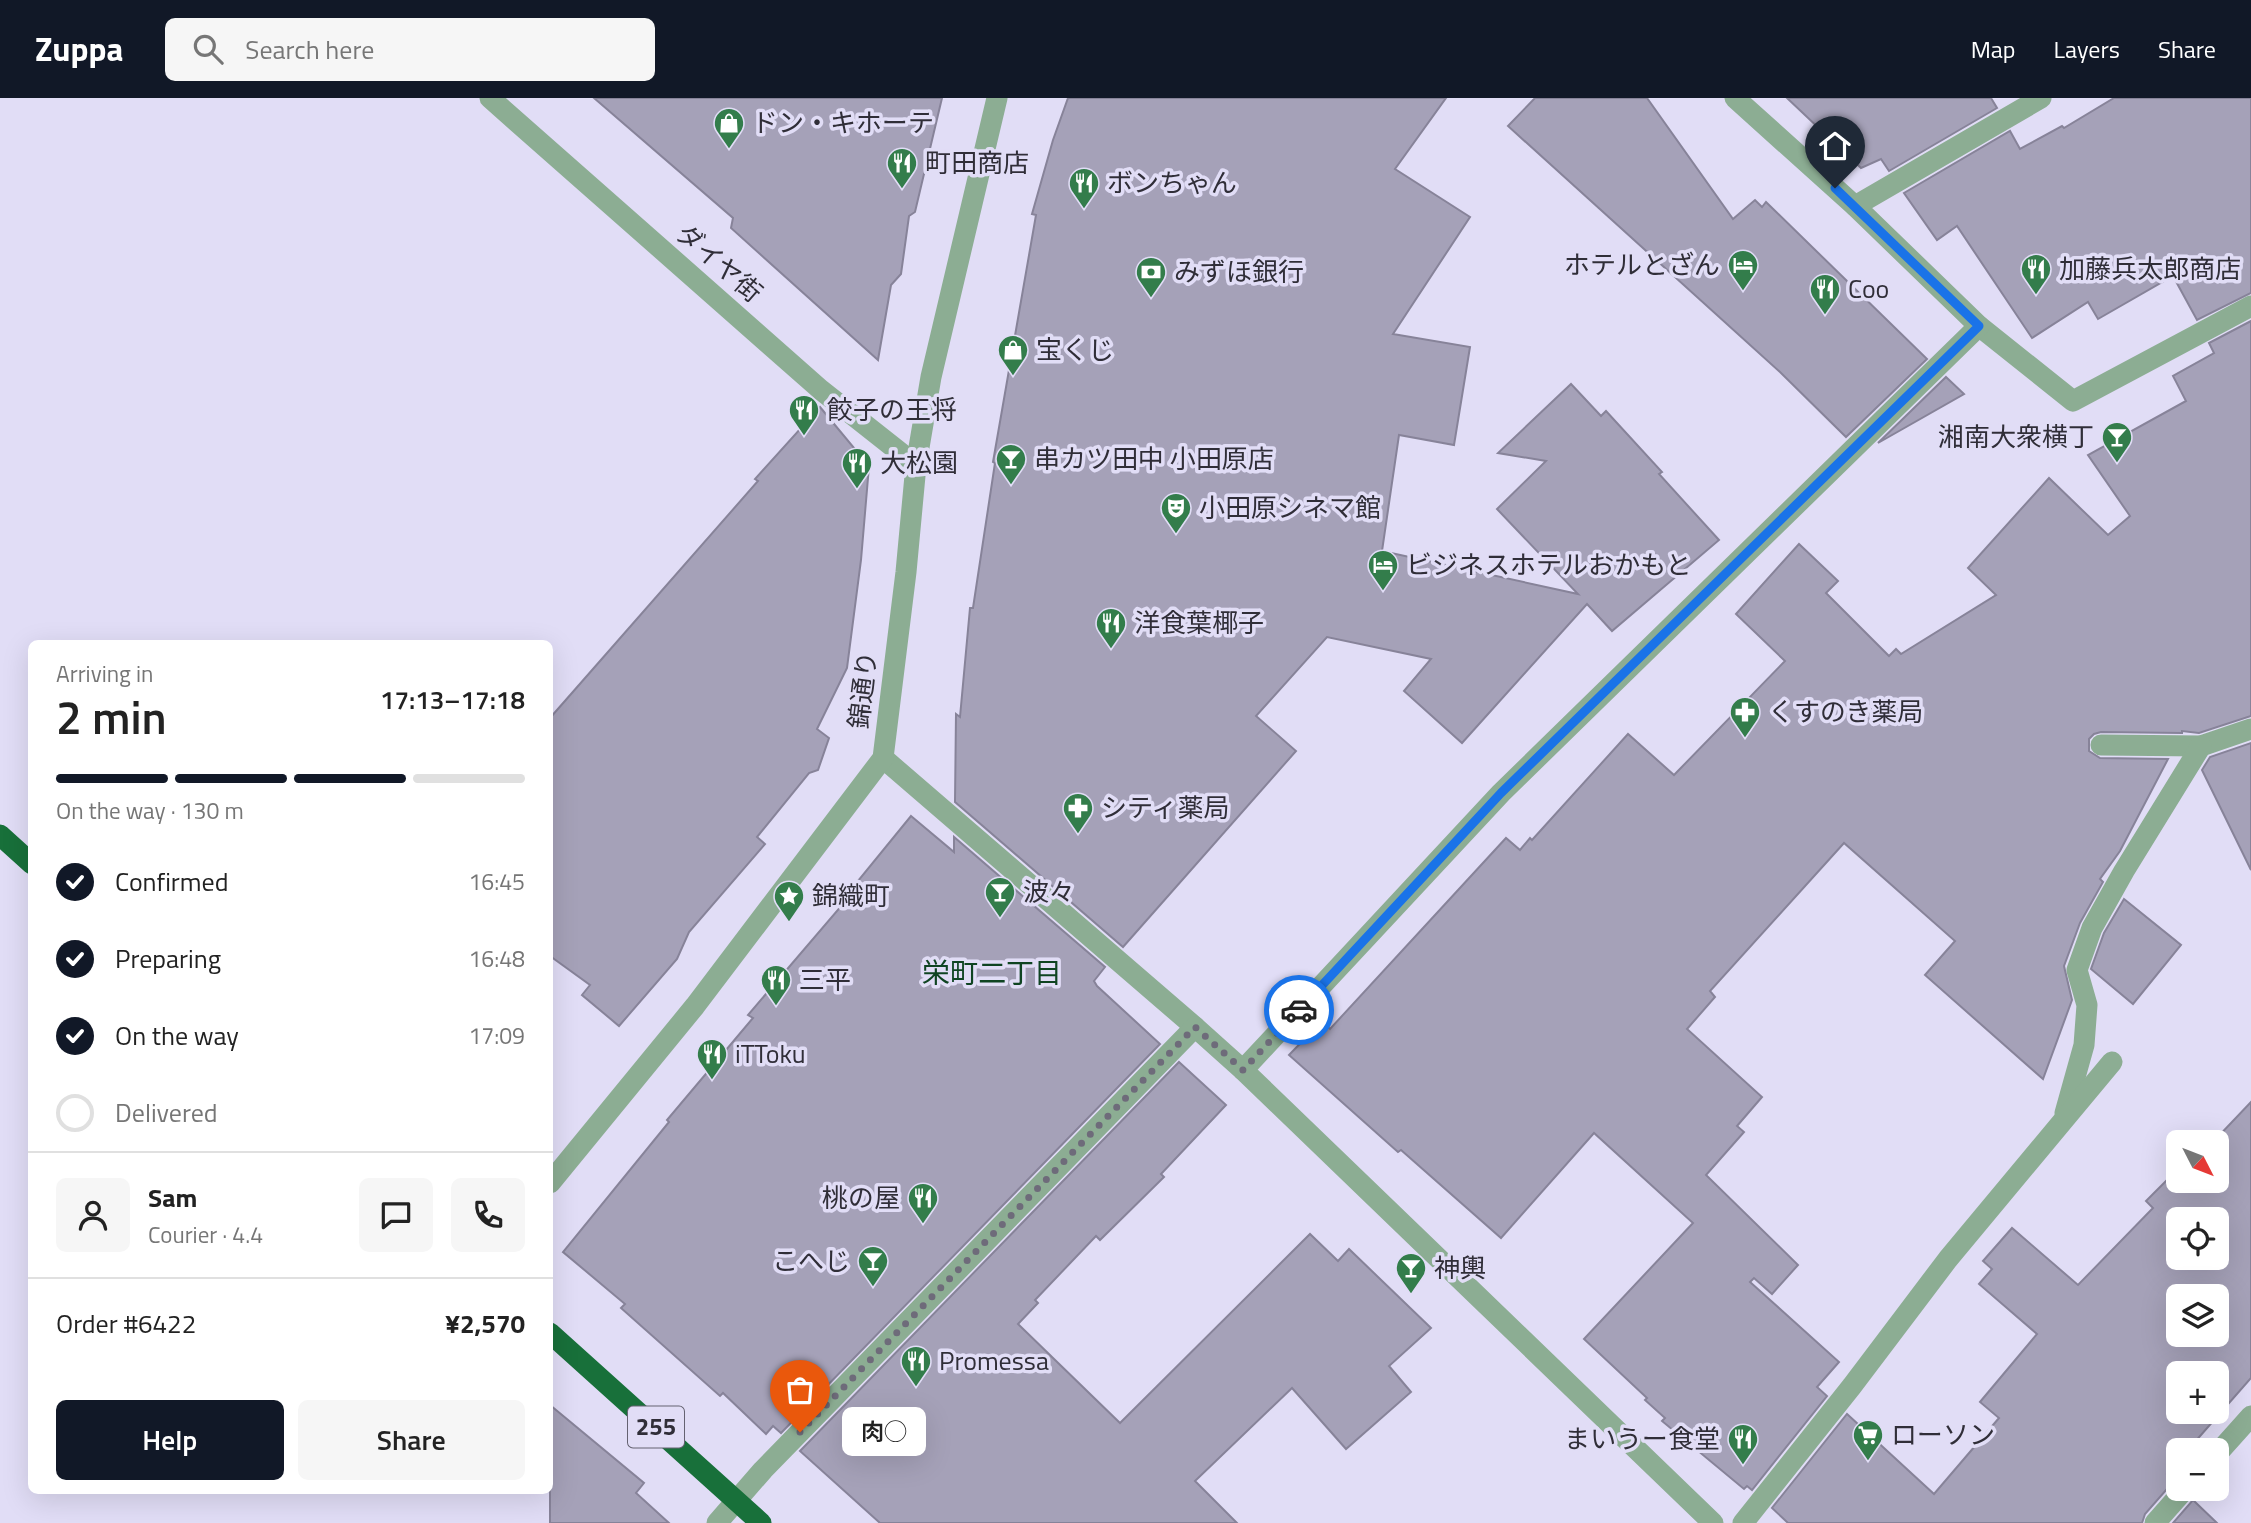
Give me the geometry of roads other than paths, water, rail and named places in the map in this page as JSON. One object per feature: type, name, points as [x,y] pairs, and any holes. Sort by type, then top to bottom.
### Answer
[{"type":"highway","points":[[0,835],[28,860]]},
{"type":"highway","name":"255","points":[[553,1336],[761,1523]]},
{"type":"street","name":"ダイヤ街","points":[[490,98],[821,390],[916,465]]},
{"type":"street","name":"錦通り","points":[[553,1179],[695,1006],[883,758],[916,465],[931,377],[998,98]]},
{"type":"street","points":[[1735,98],[1856,206],[1979,326],[2073,401],[2251,306]]},
{"type":"street","points":[[1856,206],[2041,98]]},
{"type":"street","points":[[1243,1070],[1501,793],[1979,326]]},
{"type":"street","points":[[2101,745],[2201,746],[2251,729]]},
{"type":"street","points":[[2061,1124],[2084,1045],[2087,1005],[2077,970],[2092,928],[2201,746]]},
{"type":"street","points":[[883,758],[1243,1070],[1713,1523]]},
{"type":"street","points":[[717,1523],[736,1500],[1195,1027]]},
{"type":"street","points":[[1743,1523],[1948,1259],[2112,1062]]},
{"type":"street","points":[[2229,1441],[2251,1416]]},
{"type":"street","points":[[2155,1523],[2174,1501]]},
{"type":"place","name":"ドン・キホーテ","points":[[729,150]]},
{"type":"place","name":"町田商店","points":[[902,190]]},
{"type":"place","name":"ボンちゃん","points":[[1084,210]]},
{"type":"place","name":"ホテルとざん","points":[[1743,292]]},
{"type":"place","name":"加藤兵太郎商店","points":[[2036,296]]},
{"type":"place","name":"みずほ銀行","points":[[1151,299]]},
{"type":"place","name":"Coo","points":[[1825,316]]},
{"type":"place","name":"宝くじ","points":[[1013,377]]},
{"type":"place","name":"餃子の王将","points":[[804,437]]},
{"type":"place","name":"湘南大衆横丁","points":[[2117,464]]},
{"type":"place","name":"串カツ田中 小田原店","points":[[1011,486]]},
{"type":"place","name":"大松園","points":[[857,490]]},
{"type":"place","name":"小田原シネマ館","points":[[1176,535]]},
{"type":"place","name":"ビジネスホテルおかもと","points":[[1383,592]]},
{"type":"place","name":"洋食葉椰子","points":[[1111,650]]},
{"type":"place","name":"くすのき薬局","points":[[1745,739]]},
{"type":"place","name":"シティ薬局","points":[[1078,835]]},
{"type":"place","name":"波々","points":[[1000,919]]},
{"type":"place","name":"錦織町","points":[[789,923]]},
{"type":"place","name":"三平","points":[[776,1007]]},
{"type":"place","name":"iTToku","points":[[712,1081]]},
{"type":"place","name":"桃の屋","points":[[923,1225]]},
{"type":"place","name":"こへじ","points":[[873,1288]]},
{"type":"place","name":"神輿","points":[[1411,1295]]},
{"type":"place","name":"Promessa","points":[[916,1388]]},
{"type":"place","name":"肉◯","points":[[800,1432]]},
{"type":"place","name":"ローソン","points":[[1868,1462]]},
{"type":"place","name":"まいうー食堂","points":[[1743,1466]]},
{"type":"district","name":"栄町二丁目","points":[[992,973]]}]
